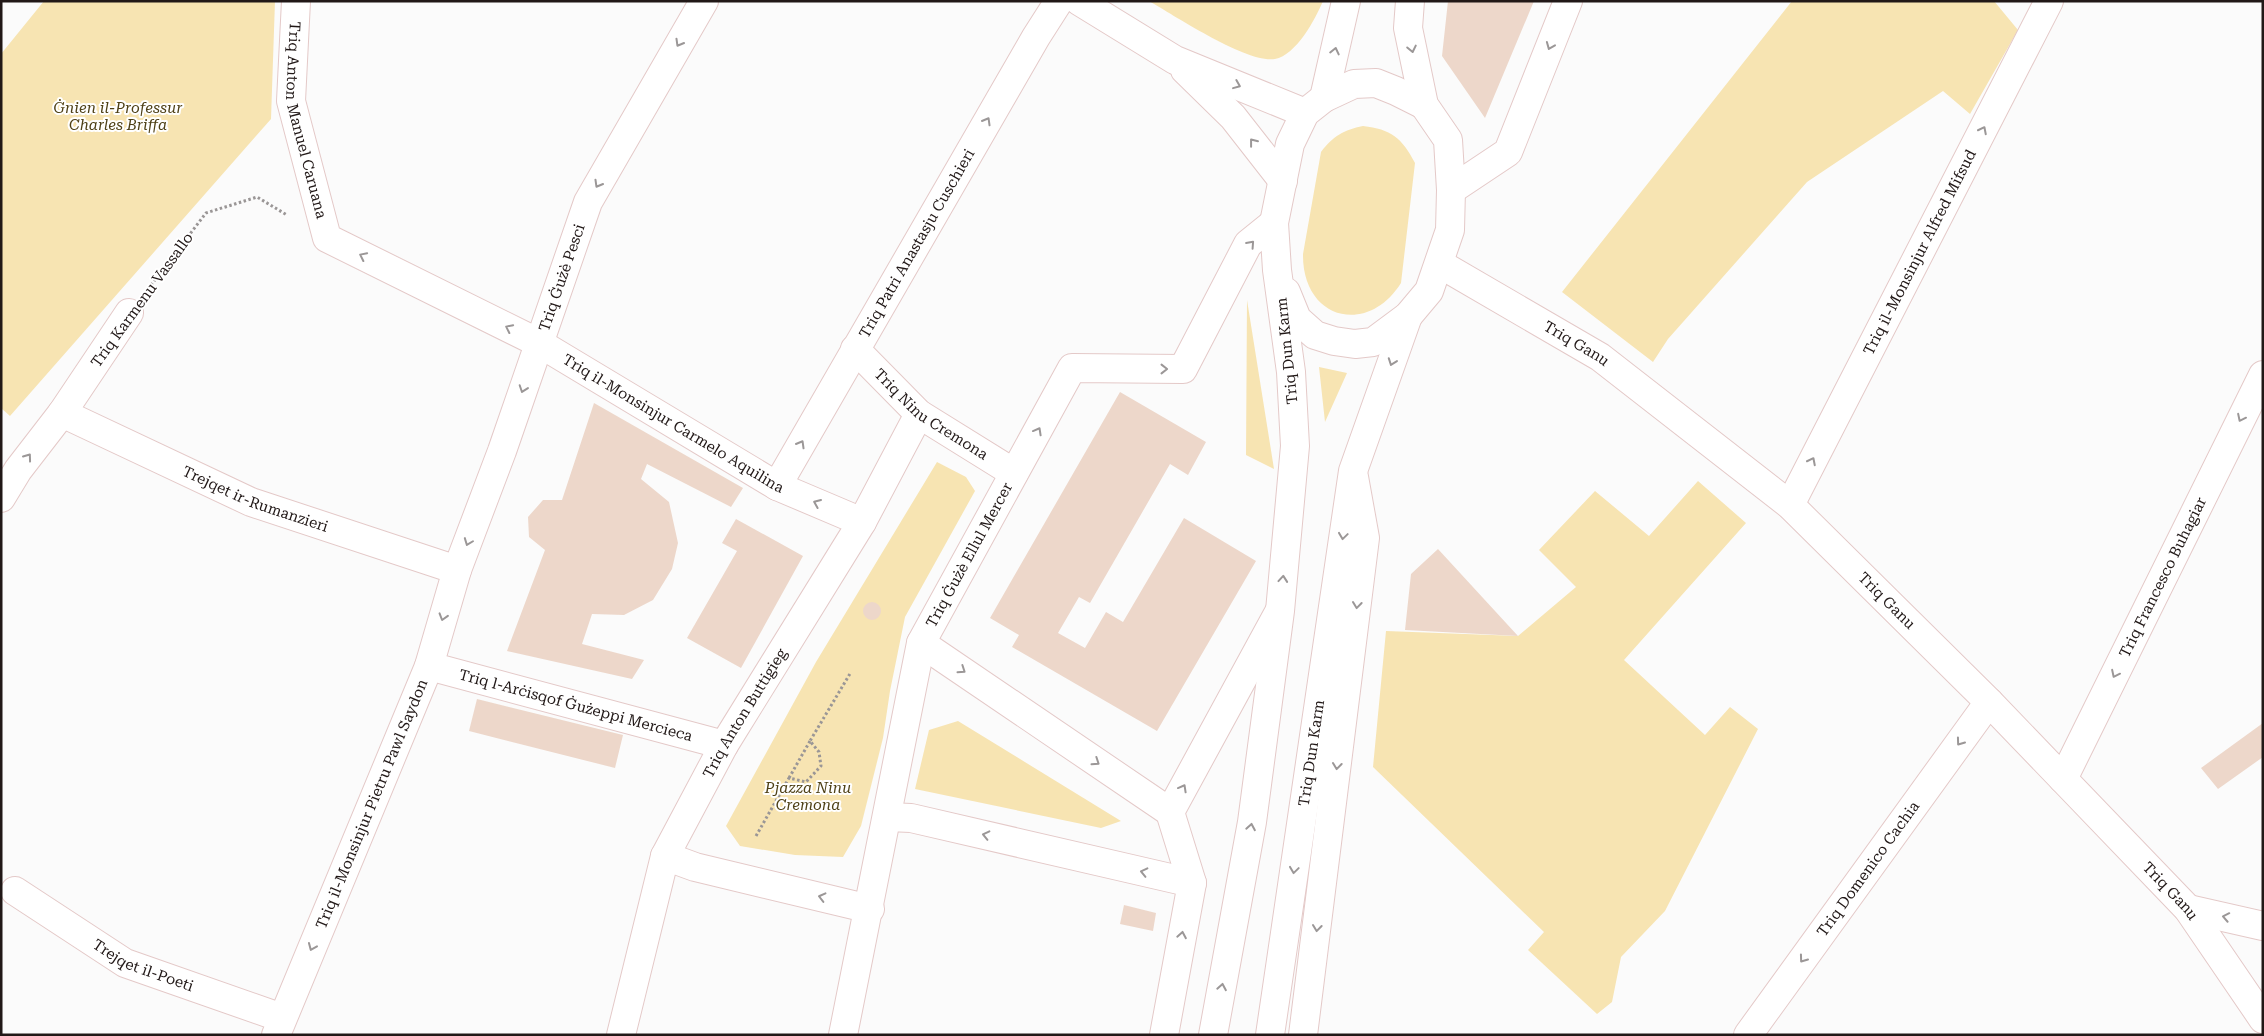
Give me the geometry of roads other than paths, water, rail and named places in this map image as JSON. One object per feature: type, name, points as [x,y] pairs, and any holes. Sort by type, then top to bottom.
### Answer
[{"type":"main road","name":"Triq Anton Manuel Caruana","points":[[296,1],[291,101],[327,238]]},
{"type":"main road","name":"Triq Ġużè Pesci","points":[[458,570],[502,451],[588,202],[704,1]]},
{"type":"main road","name":"Triq Patri Anastasju Cuschieri","points":[[777,486],[1058,1]]},
{"type":"main road","points":[[1079,1],[1175,60],[1233,117],[1283,181]]},
{"type":"main road","name":"Triq Dun Karm","points":[[1213,1035],[1252,822],[1280,611],[1295,446],[1291,372],[1274,223],[1290,144],[1315,106],[1346,1]]},
{"type":"main road","name":"Triq Dun Karm","points":[[1278,270],[1297,319],[1315,335],[1341,342],[1356,344],[1373,342],[1408,316],[1429,291],[1440,264],[1450,230],[1451,190],[1448,140],[1424,105],[1408,28],[1410,1]]},
{"type":"main road","points":[[1451,190],[1508,152],[1568,1]]},
{"type":"main road","name":"Triq il-Monsinjur Alfred Mifsud","points":[[1790,505],[2050,1]]},
{"type":"main road","points":[[1175,60],[1315,106]]},
{"type":"main road","name":"Triq Dun Karm","points":[[1315,106],[1354,84],[1376,84],[1396,91],[1424,105]]},
{"type":"main road","name":"Triq Ġużè Ellul Mercer","points":[[843,1035],[870,909],[922,643],[1072,368],[1184,369],[1248,244],[1274,223]]},
{"type":"main road","name":"Triq il-Monsinjur Carmelo Aquilina","points":[[327,238],[539,343],[777,486],[862,522]]},
{"type":"main road","name":"Triq Ganu","points":[[1440,264],[1600,357],[1790,505],[1989,702],[2188,910],[2263,1019]]},
{"type":"main road","name":"Triq Karmenu Vassallo","points":[[1,498],[18,470],[62,413],[129,313]]},
{"type":"main road","name":"Triq Dun Karm","points":[[1270,1035],[1352,471],[1408,316]]},
{"type":"main road","name":"Triq Ninu Cremona","points":[[855,349],[919,414],[1014,473]]},
{"type":"main road","name":"Triq Francesco Buhagiar","points":[[2063,779],[2263,375]]},
{"type":"main road","name":"Trejqet ir-Rumanzieri","points":[[62,413],[250,502],[458,570]]},
{"type":"main road","name":"Triq Anton Buttigieg","points":[[622,1035],[664,856],[724,745],[862,522],[919,414]]},
{"type":"main road","name":"Triq Dun Karm","points":[[1303,1035],[1365,538],[1352,471]]},
{"type":"main road","name":"Triq il-Monsinjur Pietru Pawl Saydon","points":[[279,1027],[429,666],[458,570]]},
{"type":"main road","name":"Triq Dun Karm","points":[[1170,812],[1280,611]]},
{"type":"main road","points":[[922,643],[1170,812],[1192,883],[1164,1035]]},
{"type":"main road","name":"Triq l-Arċisqof Ġużeppi Mercieca","points":[[429,666],[724,745]]},
{"type":"main road","name":"Triq Domenico Cachia","points":[[1748,1035],[1989,702]]},
{"type":"main road","points":[[888,817],[911,818],[1192,883]]},
{"type":"main road","points":[[664,856],[695,867],[870,909]]},
{"type":"main road","name":"Trejqet il-Poeti","points":[[15,891],[125,962],[279,1027]]},
{"type":"main road","points":[[2188,910],[2263,926]]},
{"type":"park label","name":"Ġnien il-Professur Charles Briffa","points":[[118,116]]},
{"type":"park label","name":"Pjazza Ninu Cremona","points":[[808,796]]}]
